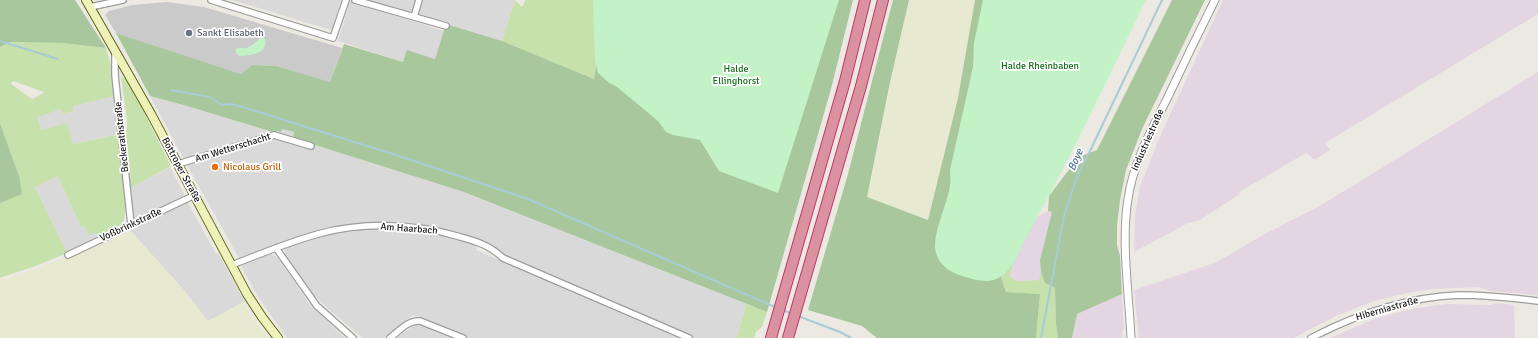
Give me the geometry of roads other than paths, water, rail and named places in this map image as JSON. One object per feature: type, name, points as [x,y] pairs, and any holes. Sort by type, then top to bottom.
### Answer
[{"type":"highway","points":[[771,338],[845,81],[865,0]]},
{"type":"highway","points":[[788,338],[859,94],[883,0]]},
{"type":"main road","name":"Bottroper Straße","points":[[88,4],[178,164],[252,301],[278,338]]},
{"type":"street","points":[[88,4],[123,0]]},
{"type":"street","points":[[211,0],[333,38],[346,0]]},
{"type":"street","points":[[355,0],[446,26]]},
{"type":"street","points":[[414,17],[420,0]]},
{"type":"street","name":"Industriestraße","points":[[1131,338],[1126,259],[1127,209],[1134,171],[1145,142],[1215,0]]},
{"type":"street","name":"Beckerathstraße","points":[[115,50],[115,75],[131,224]]},
{"type":"street","name":"Am Wetterschacht","points":[[178,164],[274,135],[311,146]]},
{"type":"street","name":"Voßbrinkstraße","points":[[68,254],[195,195]]},
{"type":"street","name":"Am Haarbach","points":[[232,265],[276,248],[319,234],[349,228],[380,226],[411,227],[442,231],[484,244],[494,249],[503,258],[689,338]]},
{"type":"street","points":[[276,248],[317,306],[353,338]]},
{"type":"street","name":"Hiberniastraße","points":[[1311,338],[1332,327],[1366,313],[1423,299],[1459,295],[1538,301]]},
{"type":"street","points":[[390,338],[410,322],[420,320],[463,338]]},
{"type":"waterway","name":"Boye","points":[[1041,338],[1064,216],[1072,191],[1082,166],[1162,0]]},
{"type":"waterway","points":[[0,41],[58,59]]},
{"type":"waterway","points":[[171,90],[210,97],[222,105],[232,104],[262,113],[399,156],[528,199],[777,308]]},
{"type":"waterway","points":[[783,310],[792,314]]},
{"type":"waterway","points":[[798,316],[840,332],[851,338]]},
{"type":"place","name":"Sankt Elisabeth","points":[[189,33]]},
{"type":"place","name":"Nicolaus Grill","points":[[215,167]]},
{"type":"park label","name":"Halde Rheinbaben","points":[[1040,66]]},
{"type":"park label","name":"Halde Ellinghorst","points":[[736,74]]}]
